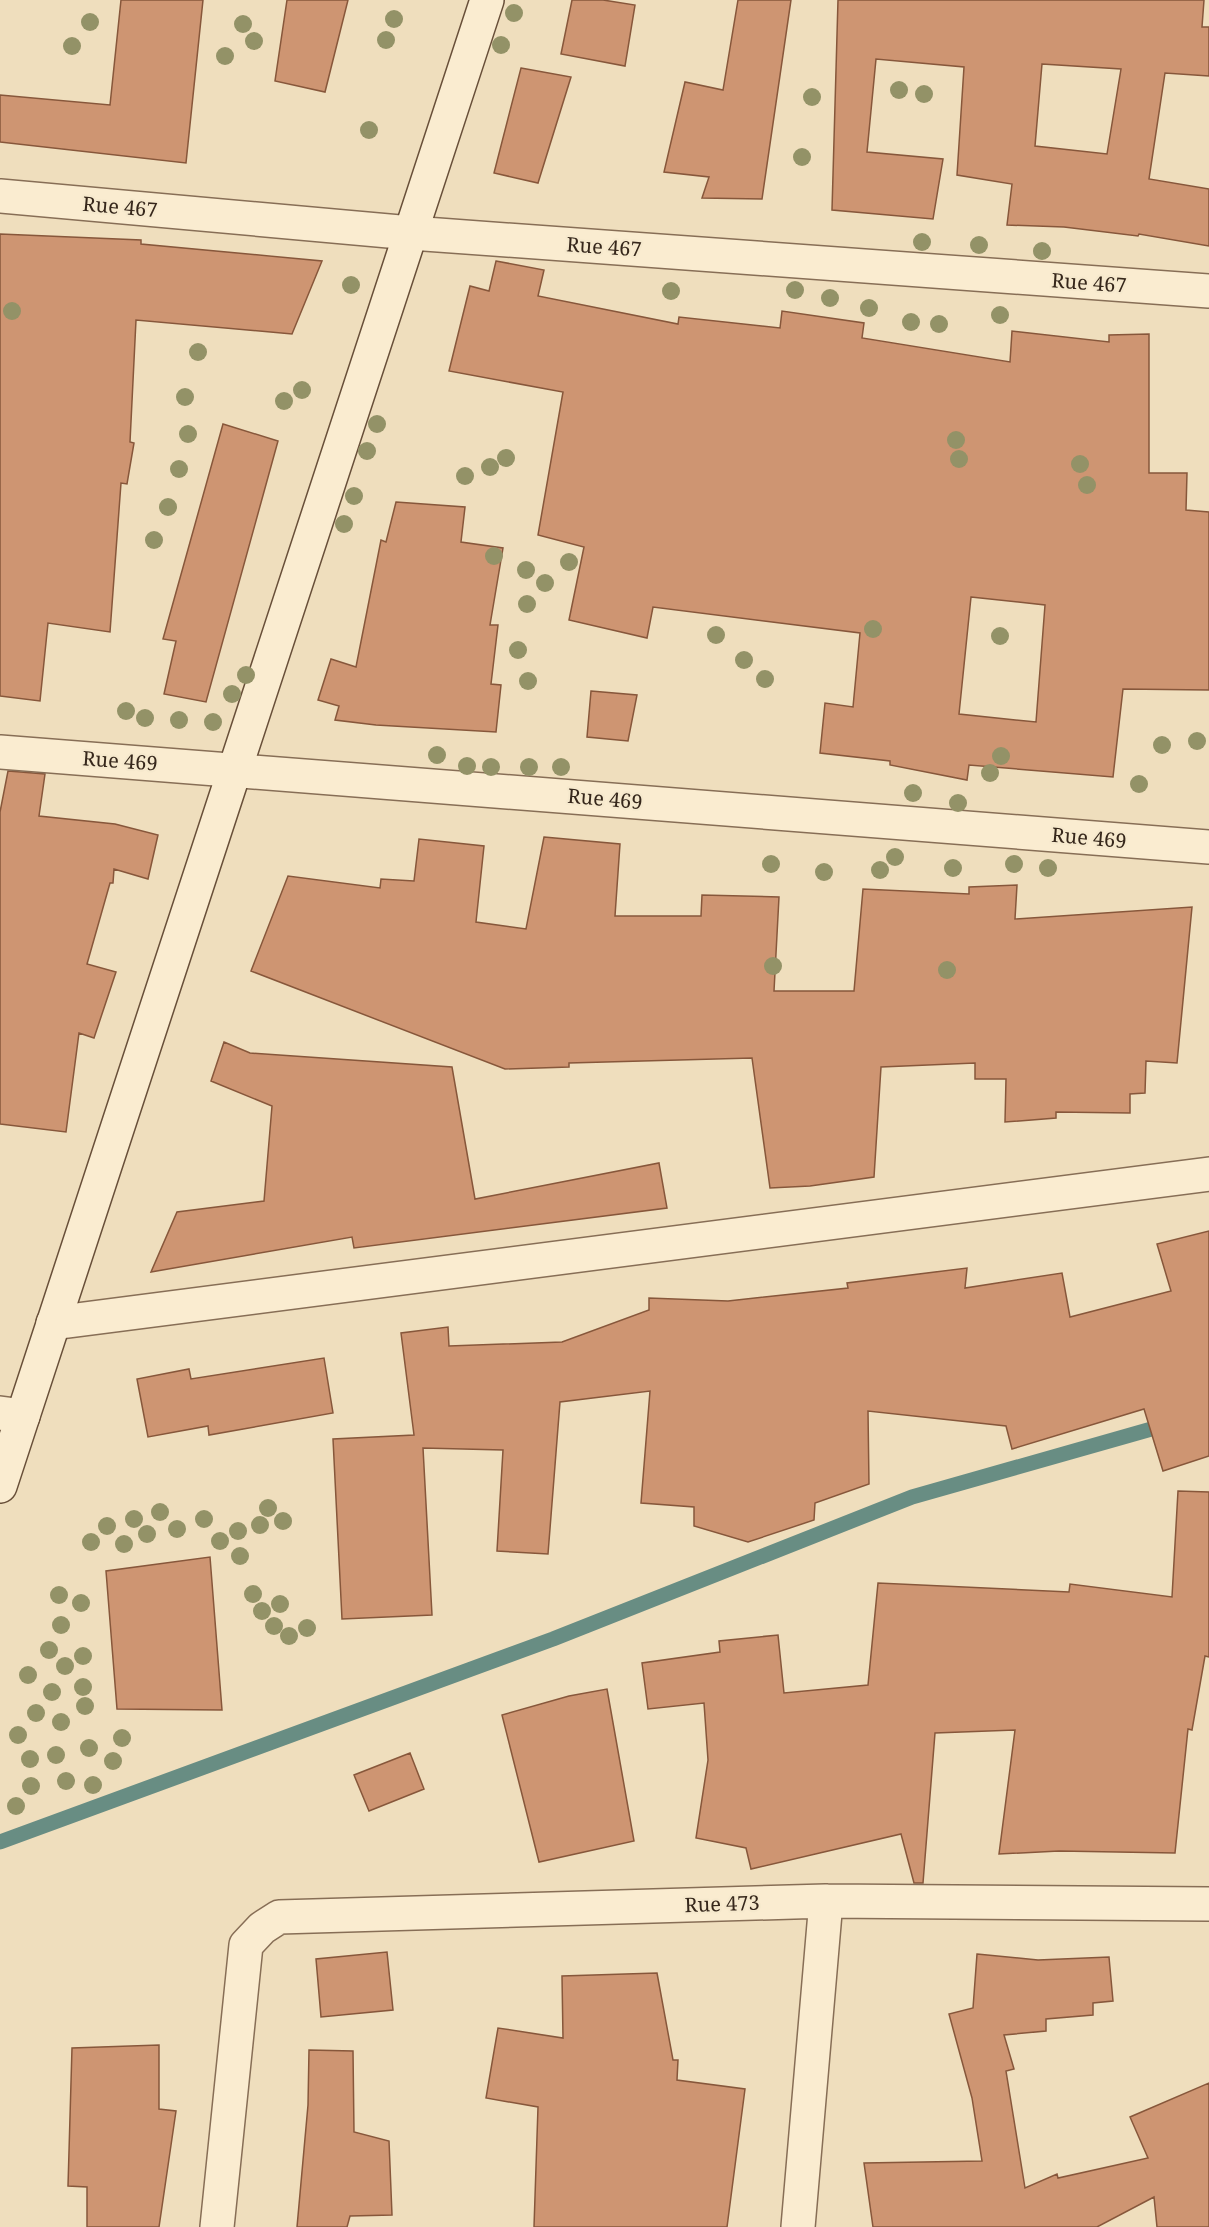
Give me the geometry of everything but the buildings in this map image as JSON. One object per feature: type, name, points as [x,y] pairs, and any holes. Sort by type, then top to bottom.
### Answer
[{"type":"street","points":[[0,1486],[11,1414],[53,1323],[487,0]]},
{"type":"street","name":"Rue 467","points":[[0,196],[411,233],[1209,291]]},
{"type":"street","name":"Rue 469","points":[[0,752],[1209,847]]},
{"type":"street","points":[[53,1323],[1209,1174]]},
{"type":"street","points":[[798,2227],[826,1901]]},
{"type":"street","name":"Rue 473","points":[[217,2227],[246,1945],[262,1928],[279,1917],[826,1901],[1209,1904]]},
{"type":"waterway","points":[[0,1842],[553,1639],[912,1497],[1169,1424]]}]
